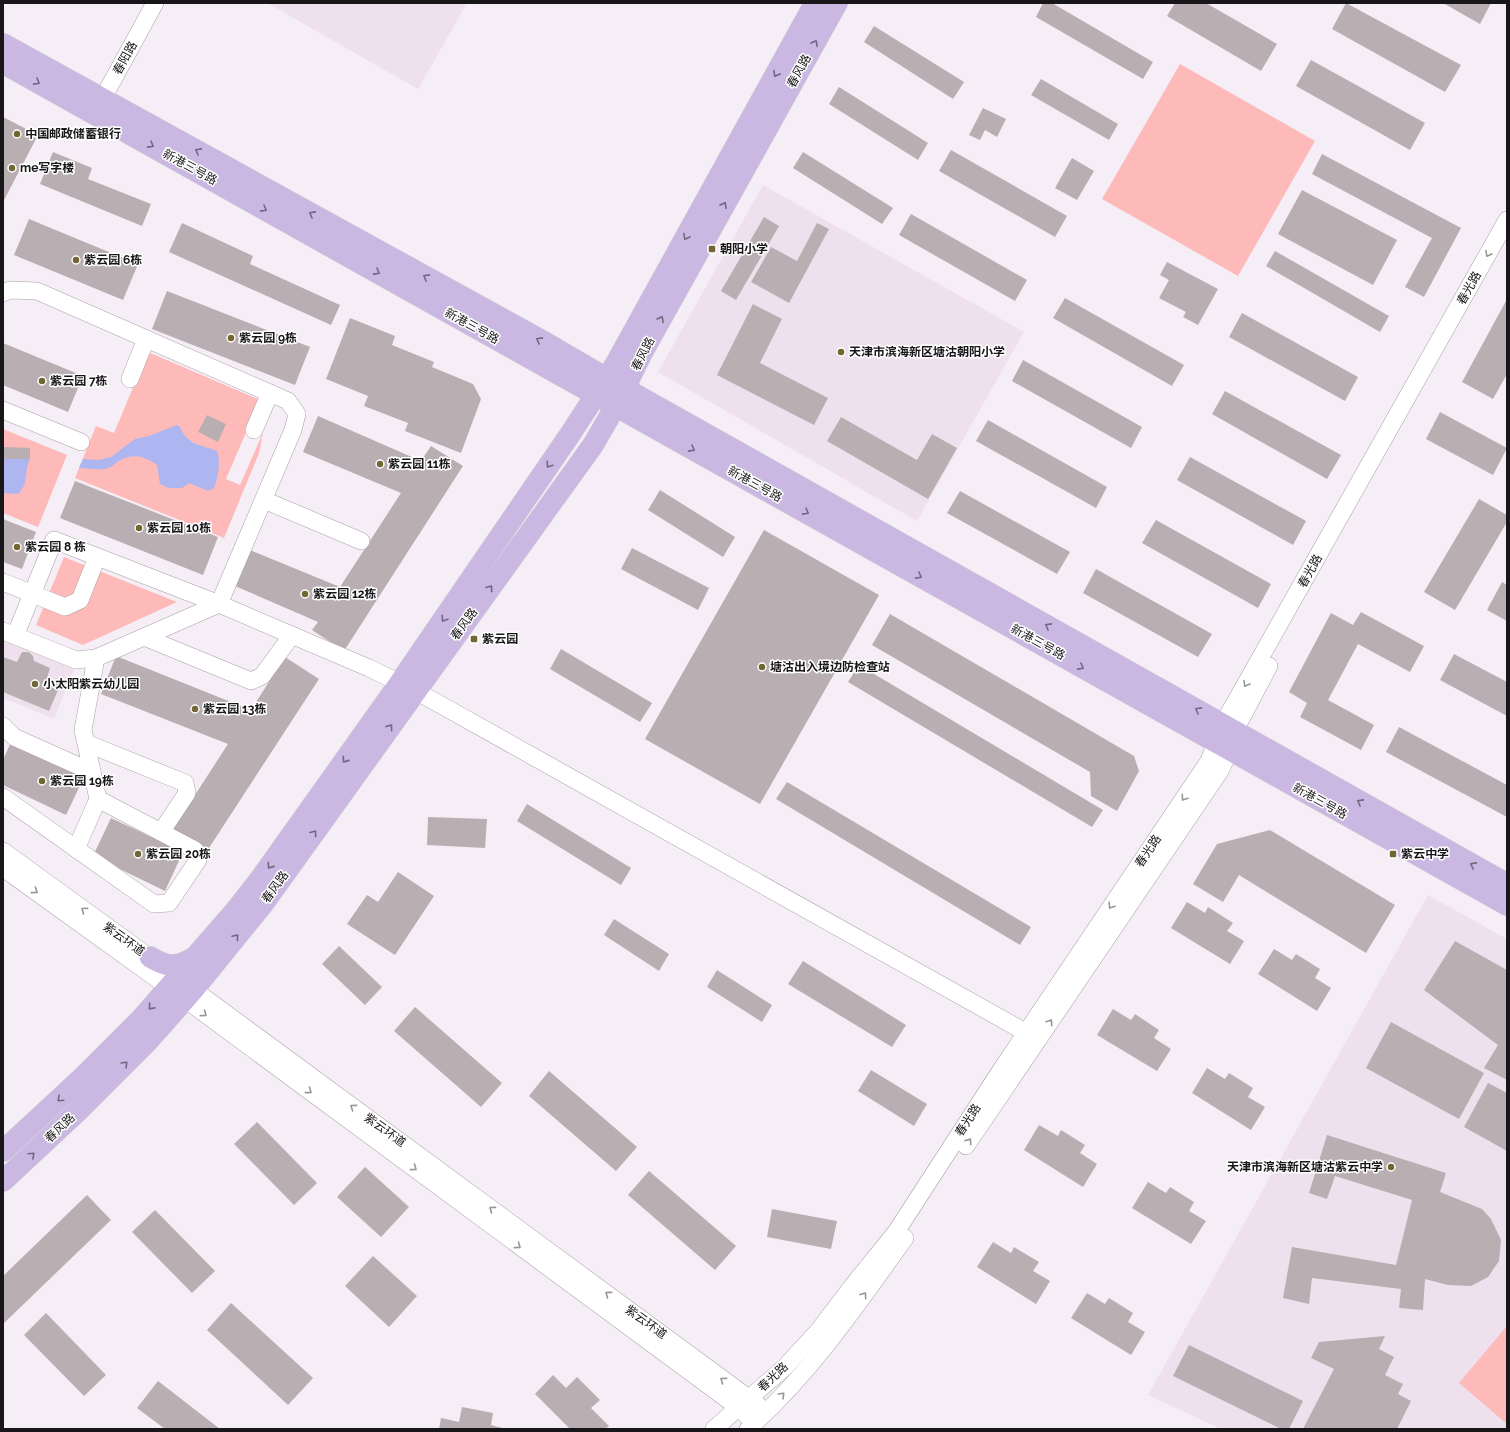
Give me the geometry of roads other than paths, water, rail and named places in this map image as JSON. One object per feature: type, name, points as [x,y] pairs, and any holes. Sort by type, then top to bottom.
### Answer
[{"type":"main road","name":"春风路","points":[[3,1151],[83,1077],[142,1018],[180,986],[204,962],[236,910],[593,445],[611,393],[815,3]]},
{"type":"main road","name":"春风路","points":[[634,349],[837,3]]},
{"type":"main road","name":"新港三号路","points":[[3,44],[99,106],[561,376],[611,393],[665,422],[1226,737],[1507,905]]},
{"type":"main road","name":"新港三号路","points":[[3,63],[99,106],[573,359],[611,393]]},
{"type":"main road","points":[[573,359],[594,364],[634,349]]},
{"type":"main road","name":"春风路","points":[[407,688],[571,433],[584,418],[611,393]]},
{"type":"main road","points":[[593,445],[608,429],[619,423],[665,422]]},
{"type":"main road","name":"新港三号路","points":[[1226,737],[1507,884]]},
{"type":"main road","points":[[144,962],[174,966],[185,963],[204,962]]},
{"type":"main road","name":"春风路","points":[[3,1181],[78,1111],[148,1041],[180,986]]},
{"type":"street","name":"春阳路","points":[[99,106],[154,3]]},
{"type":"street","name":"春光路","points":[[1226,737],[1507,220]]},
{"type":"street","name":"春光路","points":[[756,1421],[799,1379],[865,1294],[905,1237],[1032,1036],[1226,737],[1268,668],[1507,244]]},
{"type":"street","points":[[3,293],[10,290],[37,291],[288,401],[297,414],[293,430],[219,604],[96,658],[76,660],[9,634],[32,594],[54,540],[219,604],[368,668],[407,688],[1032,1036]]},
{"type":"street","points":[[130,378],[146,339]]},
{"type":"street","points":[[254,430],[270,393]]},
{"type":"street","points":[[3,410],[81,442]]},
{"type":"street","points":[[264,500],[361,541]]},
{"type":"street","points":[[3,582],[64,607],[80,600],[98,557]]},
{"type":"street","points":[[144,637],[251,681],[262,676],[292,635]]},
{"type":"street","points":[[76,849],[98,799],[83,730],[96,658]]},
{"type":"street","points":[[3,726],[14,737],[92,772]]},
{"type":"street","points":[[86,743],[185,783],[187,793],[161,832]]},
{"type":"street","points":[[3,797],[154,904],[169,903],[198,860],[195,850],[98,799]]},
{"type":"street","name":"紫云环道","points":[[3,851],[144,962]]},
{"type":"street","name":"紫云环道","points":[[3,868],[180,986],[744,1404],[756,1421]]},
{"type":"street","name":"春光路","points":[[714,1429],[785,1367],[819,1330],[896,1232],[1001,1070],[1032,1036]]},
{"type":"water","points":[[177,425],[187,438],[195,444],[217,451],[219,460],[217,479],[214,488],[208,491],[189,483],[182,488],[168,488],[160,484],[157,465],[148,459],[134,456],[124,459],[105,469],[79,468],[83,459],[99,460],[111,457],[135,439],[149,436]]},
{"type":"water","points":[[3,459],[30,459],[24,486],[18,494],[3,493]]},
{"type":"place","name":"中国邮政储蓄银行","points":[[17,134]]},
{"type":"place","name":"me写字楼","points":[[12,168]]},
{"type":"place","name":"朝阳小学","points":[[712,249]]},
{"type":"place","name":"紫云园 6栋","points":[[76,260]]},
{"type":"place","name":"紫云园 9栋","points":[[231,338]]},
{"type":"place","name":"天津市滨海新区塘沽朝阳小学","points":[[841,352]]},
{"type":"place","name":"紫云园 7栋","points":[[42,381]]},
{"type":"place","name":"紫云园 11栋","points":[[380,464]]},
{"type":"place","name":"紫云园 10栋","points":[[139,528]]},
{"type":"place","name":"紫云园 8 栋","points":[[17,547]]},
{"type":"place","name":"紫云园 12栋","points":[[305,594]]},
{"type":"place","name":"紫云园","points":[[474,639]]},
{"type":"place","name":"塘沽出入境边防检查站","points":[[762,667]]},
{"type":"place","name":"小太阳紫云幼儿园","points":[[35,684]]},
{"type":"place","name":"紫云园 13栋","points":[[195,709]]},
{"type":"place","name":"紫云园 19栋","points":[[42,781]]},
{"type":"place","name":"紫云园 20栋","points":[[138,854]]},
{"type":"place","name":"紫云中学","points":[[1393,854]]},
{"type":"place","name":"天津市滨海新区塘沽紫云中学","points":[[1391,1167]]}]
